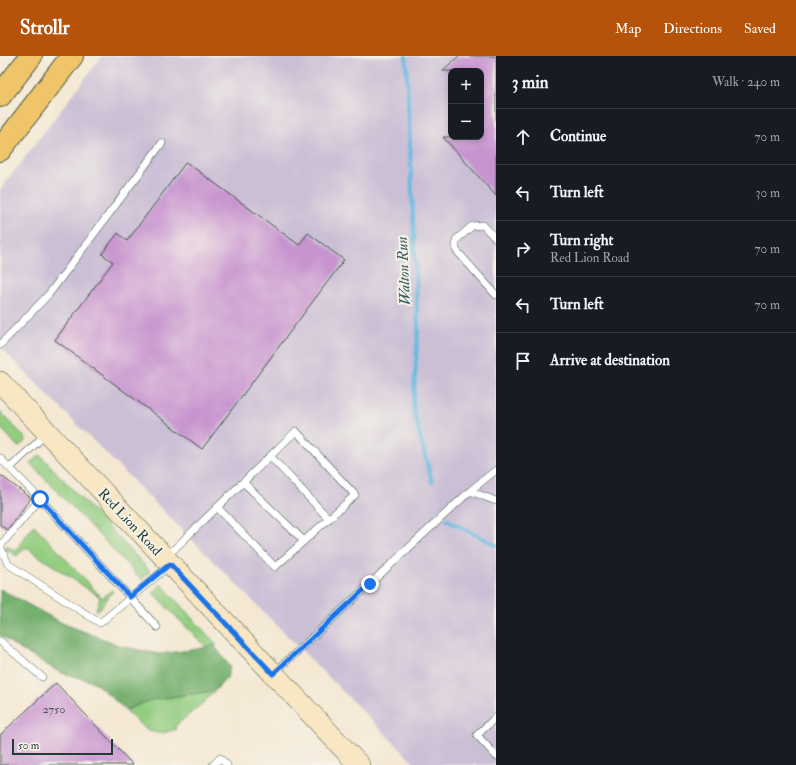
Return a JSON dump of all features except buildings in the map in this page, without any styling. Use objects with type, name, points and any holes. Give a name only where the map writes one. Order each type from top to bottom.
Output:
[{"type":"highway","points":[[0,96],[31,56]]},
{"type":"highway","points":[[0,150],[72,56]]},
{"type":"street","name":"Red Lion Road","points":[[0,382],[359,765]]},
{"type":"lane","points":[[0,345],[49,294],[162,143]]},
{"type":"lane","points":[[496,239],[483,225],[472,226],[456,240],[456,250],[496,295]]},
{"type":"lane","points":[[40,499],[0,546],[8,564],[100,623],[130,597],[167,561],[217,507],[296,431],[355,495],[275,567],[217,507]]},
{"type":"lane","points":[[10,468],[47,433]]},
{"type":"lane","points":[[270,456],[329,519]]},
{"type":"lane","points":[[0,458],[40,499],[157,627]]},
{"type":"lane","points":[[273,674],[470,491],[496,470]]},
{"type":"lane","points":[[243,482],[304,541]]},
{"type":"lane","points":[[470,491],[496,501]]},
{"type":"lane","points":[[0,641],[42,677]]},
{"type":"lane","points":[[496,718],[477,735],[496,756]]},
{"type":"lane","points":[[213,765],[220,758],[227,765]]},
{"type":"shaded area","points":[[102,56],[496,56],[496,765],[416,765],[0,347],[0,190]]},
{"type":"green space","points":[[0,411],[27,440],[18,447],[0,427]]},
{"type":"green space","points":[[40,455],[150,571],[142,580],[30,463]]},
{"type":"green space","points":[[34,525],[102,598],[112,590],[113,591],[98,611],[96,609],[100,597],[25,547],[17,556],[4,548],[6,545],[15,551]]},
{"type":"green space","points":[[161,584],[217,645],[206,647],[153,593]]},
{"type":"green space","points":[[0,589],[62,623],[121,646],[159,654],[198,649],[214,645],[230,667],[227,678],[212,691],[151,700],[126,710],[94,682],[59,672],[18,648],[0,635]]},
{"type":"green space","points":[[227,678],[204,702],[175,726],[176,729],[163,733],[152,732],[142,726],[126,710],[151,700],[212,691]]},
{"type":"waterway","name":"Walton Run","points":[[406,56],[418,329],[413,409],[432,482]]},
{"type":"waterway","name":"Walton Run","points":[[447,520],[496,545]]},
{"type":"route","points":[[40,499],[130,597],[170,564],[273,674],[370,584]]}]
